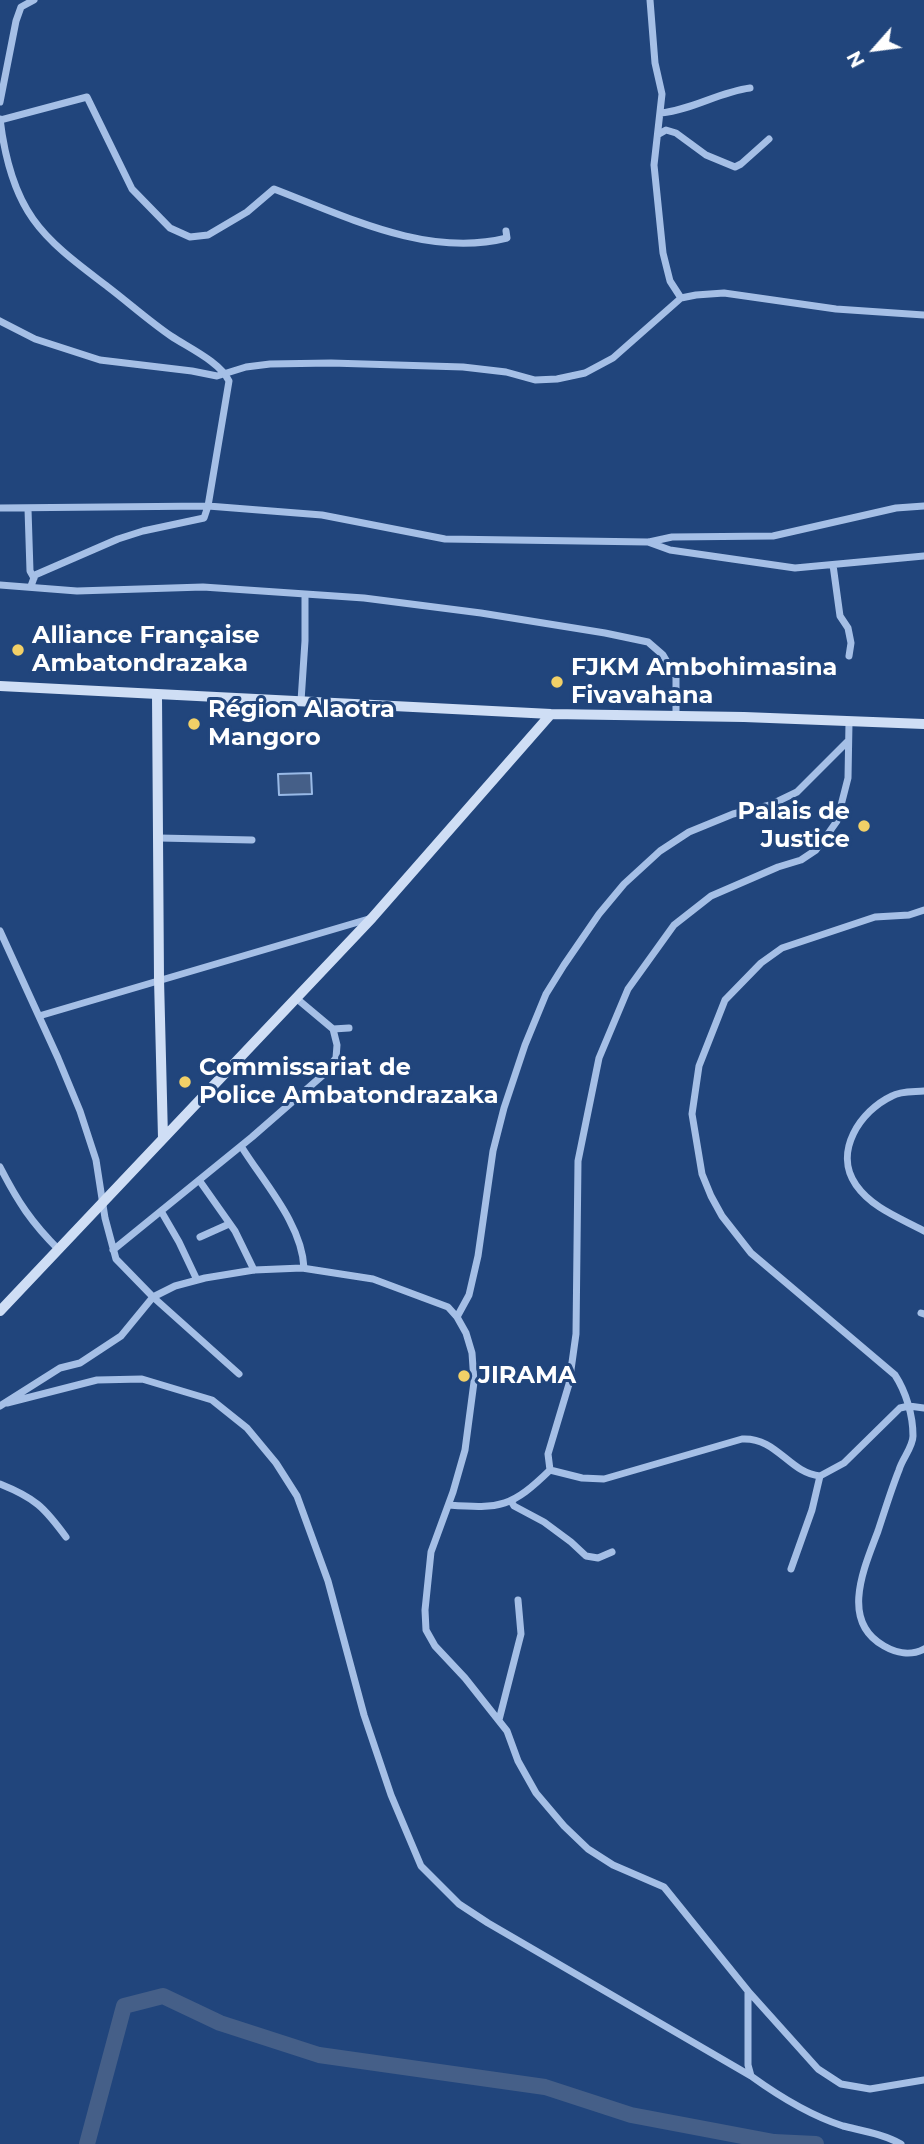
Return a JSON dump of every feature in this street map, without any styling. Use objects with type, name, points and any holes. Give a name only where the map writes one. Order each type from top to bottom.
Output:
[{"type":"street","points":[[0,102],[20,4],[34,0]]},
{"type":"street","points":[[650,0],[655,63],[662,94],[654,165],[663,253],[670,281],[681,298]]},
{"type":"street","points":[[660,113],[677,111],[750,88]]},
{"type":"street","points":[[32,582],[36,575],[118,539],[143,531],[204,519],[229,381],[219,367],[161,329],[71,258],[34,220],[23,203],[13,177],[2,140],[0,119],[87,97],[132,189],[170,228],[190,237],[208,234],[247,212],[274,189],[404,237],[487,243],[507,238],[506,231]]},
{"type":"street","points":[[659,134],[666,130],[676,133],[706,155],[735,167],[769,139]]},
{"type":"street","points":[[0,321],[35,339],[100,360],[217,376],[246,367],[270,364],[331,363],[463,367],[506,372],[535,380],[585,373],[613,358],[681,298],[724,293],[836,309],[924,315]]},
{"type":"street","points":[[0,509],[208,506],[322,515],[445,539],[648,542],[672,537],[773,536],[896,508],[924,506]]},
{"type":"street","points":[[28,509],[32,582]]},
{"type":"street","points":[[648,542],[670,550],[795,568],[924,556]]},
{"type":"street","points":[[833,565],[840,616],[848,628],[851,643],[849,656]]},
{"type":"street","points":[[0,585],[32,582],[77,591],[203,587],[364,598],[481,613],[648,642],[663,655],[676,677],[676,716]]},
{"type":"street","points":[[301,701],[305,594]]},
{"type":"street","points":[[0,686],[551,714],[924,724]]},
{"type":"street","points":[[157,695],[163,1138]]},
{"type":"street","points":[[0,1311],[372,918],[551,714]]},
{"type":"street","points":[[550,1470],[548,1454],[569,1384],[576,1334],[578,1161],[599,1058],[628,989],[674,925],[711,895],[801,860],[817,850],[836,821],[848,778],[849,723]]},
{"type":"street","points":[[457,1317],[469,1295],[478,1256],[492,1151],[505,1108],[525,1045],[546,994],[564,965],[599,914],[624,884],[660,851],[689,832],[733,814],[770,805],[797,792],[847,742]]},
{"type":"street","points":[[159,838],[252,840]]},
{"type":"street","points":[[924,909],[909,915],[875,917],[782,948],[761,963],[725,1000],[699,1066],[692,1114],[702,1174],[722,1216],[751,1253],[895,1375],[909,1406],[914,1438],[900,1467],[858,1588],[858,1611],[865,1628],[876,1642],[904,1654],[924,1649]]},
{"type":"street","points":[[39,1016],[372,918]]},
{"type":"street","points":[[0,931],[71,1090],[92,1147],[116,1259],[153,1297],[239,1374]]},
{"type":"street","points":[[113,1250],[240,1146],[323,1074],[336,1058],[337,1045],[333,1030],[296,998]]},
{"type":"street","points":[[333,1030],[349,1028]]},
{"type":"street","points":[[924,1091],[892,1095],[854,1128],[847,1149],[849,1168],[855,1184],[869,1200],[924,1231]]},
{"type":"street","points":[[240,1146],[294,1227],[301,1243],[304,1268]]},
{"type":"street","points":[[0,1167],[17,1200],[33,1223],[59,1250]]},
{"type":"street","points":[[199,1180],[235,1231],[254,1270]]},
{"type":"street","points":[[161,1211],[197,1280]]},
{"type":"street","points":[[200,1237],[229,1224]]},
{"type":"street","points":[[4,1405],[60,1368],[80,1363],[121,1336],[153,1297],[175,1286],[197,1280],[254,1270],[304,1268],[373,1279],[448,1307],[466,1333],[472,1353],[474,1382],[465,1450],[449,1505],[431,1552],[425,1611],[426,1630],[435,1646],[465,1678],[507,1731],[518,1761],[536,1793],[564,1826],[588,1849],[613,1866],[664,1887],[748,1991],[818,2068],[841,2084],[870,2089],[924,2080]]},
{"type":"street","points":[[4,1405],[97,1380],[142,1378],[212,1399],[247,1428],[276,1463],[297,1496],[328,1581],[364,1715],[391,1795],[421,1866],[459,1904],[478,1917],[751,2076],[781,2098],[821,2118],[888,2137],[901,2144]]},
{"type":"street","points":[[550,1470],[582,1478],[604,1479],[729,1442],[755,1438],[768,1444],[806,1473],[820,1476],[844,1464],[885,1420],[900,1408],[924,1408]]},
{"type":"street","points":[[449,1505],[480,1507],[511,1501],[550,1470]]},
{"type":"street","points":[[791,1569],[812,1510],[820,1476]]},
{"type":"street","points":[[0,1484],[46,1509],[66,1537]]},
{"type":"street","points":[[511,1501],[514,1506],[544,1522],[586,1556],[598,1558],[612,1552]]},
{"type":"street","points":[[499,1720],[521,1634],[518,1600]]},
{"type":"street","points":[[748,1991],[748,2065],[751,2076]]},
{"type":"water","points":[[311,773],[312,794],[279,795],[278,774]]},
{"type":"waterway","points":[[87,2144],[124,2006],[163,1996],[220,2023],[319,2055],[545,2087],[631,2115],[774,2142],[816,2144]]},
{"type":"place","name":"Alliance Française Ambatondrazaka","points":[[18,650]]},
{"type":"place","name":"FJKM Ambohimasina Fivavahana","points":[[557,682]]},
{"type":"place","name":"Région Alaotra Mangoro","points":[[194,724]]},
{"type":"place","name":"Palais de Justice","points":[[864,826]]},
{"type":"place","name":"Commissariat de Police Ambatondrazaka","points":[[185,1082]]},
{"type":"place","name":"JIRAMA","points":[[464,1376]]}]
